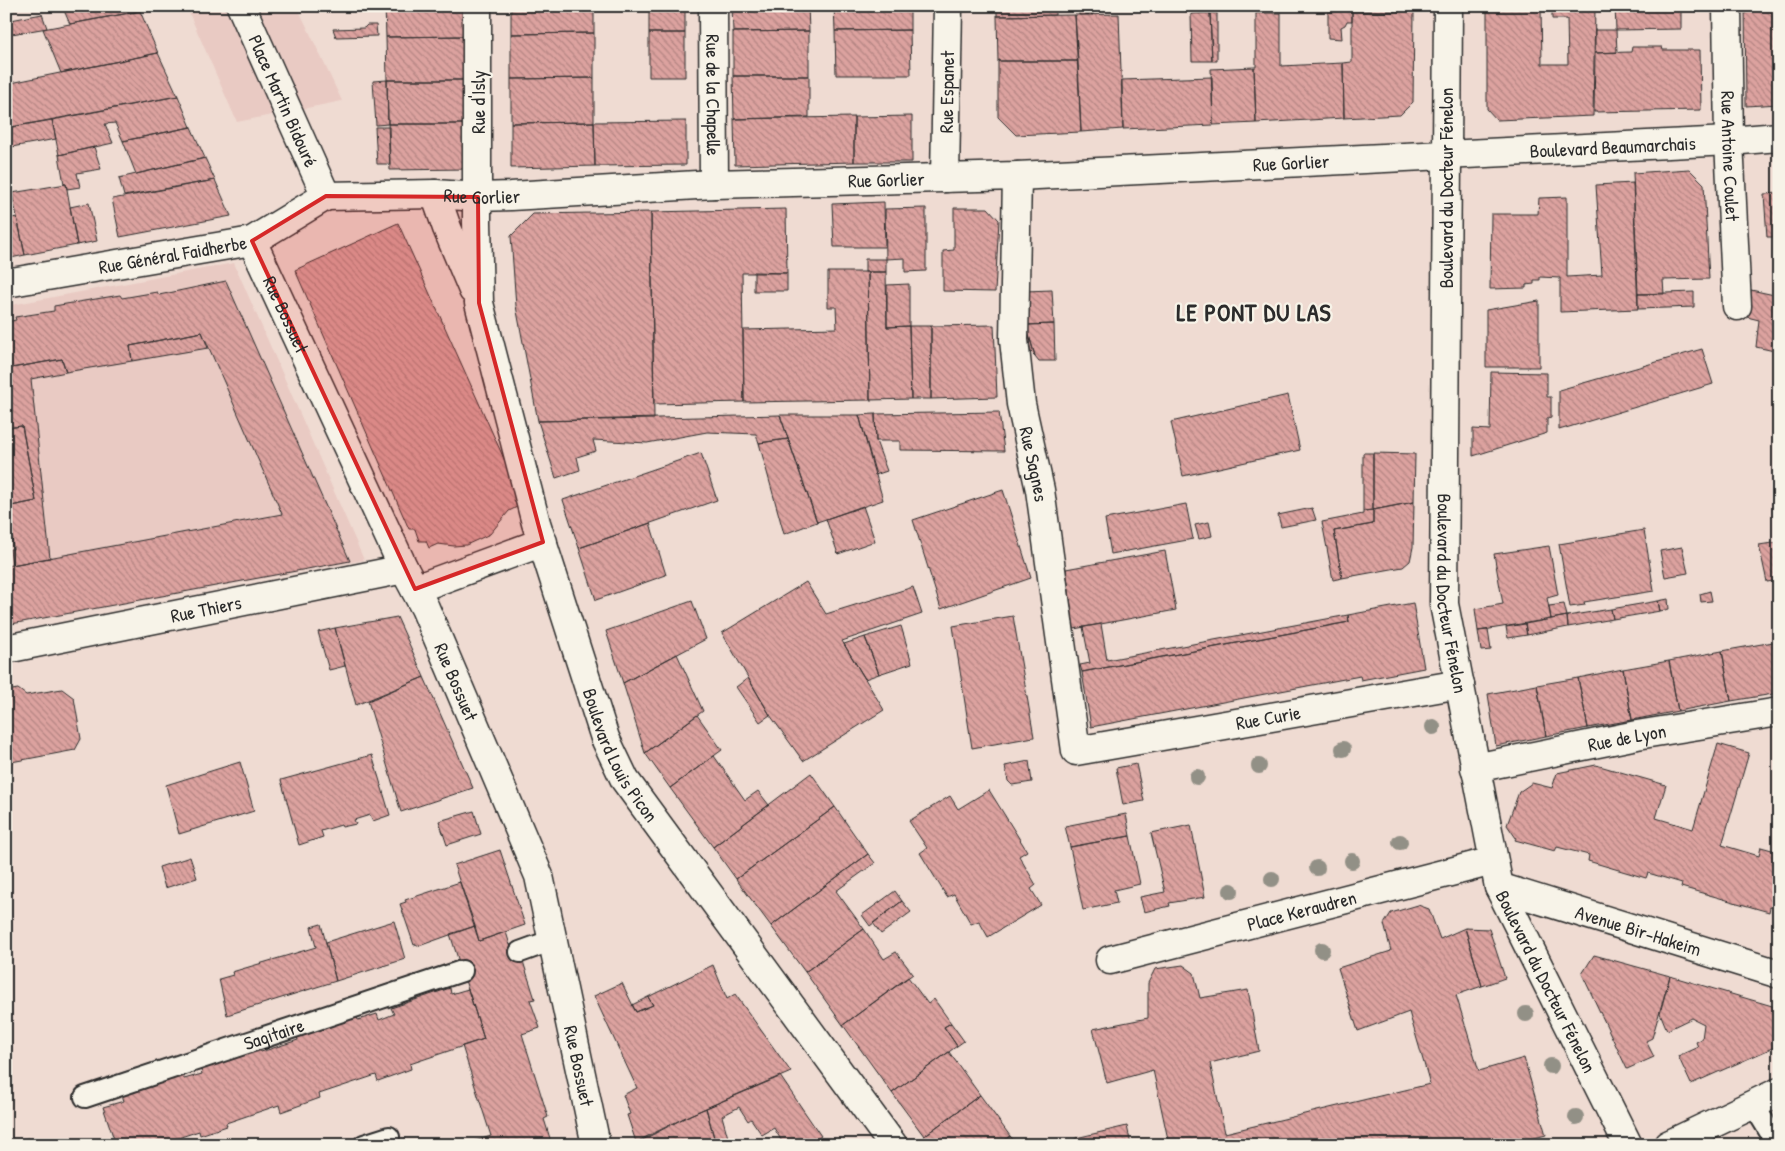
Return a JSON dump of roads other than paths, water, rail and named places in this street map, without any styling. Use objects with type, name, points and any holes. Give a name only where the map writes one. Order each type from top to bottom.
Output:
[{"type":"street","name":"Place Martin Bidouré","points":[[240,6],[326,196]]},
{"type":"street","name":"Rue d'Isly","points":[[477,6],[478,197]]},
{"type":"street","name":"Rue de la Chapelle","points":[[713,6],[714,184]]},
{"type":"street","name":"Rue Espanet","points":[[945,178],[948,6]]},
{"type":"street","name":"Boulevard du Docteur Fénelon","points":[[1448,6],[1444,604],[1496,874],[1628,1145]]},
{"type":"street","name":"Rue Antoine Coulet","points":[[1727,6],[1729,141],[1737,306]]},
{"type":"street","name":"Boulevard Beaumarchais","points":[[1446,155],[1779,137]]},
{"type":"street","name":"Rue Gorlier","points":[[326,196],[435,194],[478,197],[714,184],[1017,176],[1446,155]]},
{"type":"street","name":"Rue Sagnes","points":[[1017,176],[1014,340],[1020,404],[1040,490],[1076,751]]},
{"type":"street","name":"Boulevard Louis Picon","points":[[435,194],[447,228],[479,303],[536,523],[605,738],[625,780],[893,1145]]},
{"type":"street","name":"Rue Général Faidherbe","points":[[6,283],[252,241],[326,196]]},
{"type":"street","name":"Boulevard Louis Picon","points":[[478,197],[479,303]]},
{"type":"street","name":"Rue Bossuet","points":[[252,241],[409,579],[508,799],[539,876],[596,1145]]},
{"type":"street","name":"Rue Thiers","points":[[6,648],[409,579],[543,542]]},
{"type":"street","name":"Rue Curie","points":[[1076,751],[1460,684]]},
{"type":"street","name":"Rue de Lyon","points":[[1475,768],[1636,735],[1779,712]]},
{"type":"street","name":"Place Keraudren","points":[[1110,960],[1496,874]]},
{"type":"street","name":"Avenue Bir-Hakeim","points":[[1496,874],[1779,974]]},
{"type":"street","points":[[1668,1145],[1779,1092]]},
{"type":"lane","points":[[520,952],[553,940]]},
{"type":"lane","name":"Sagitaire","points":[[85,1097],[462,971]]},
{"type":"lane","points":[[1753,1104],[1778,1145]]},
{"type":"lane","points":[[364,1145],[389,1137]]},
{"type":"district","name":"LE PONT DU LAS","points":[[1254,313]]}]
